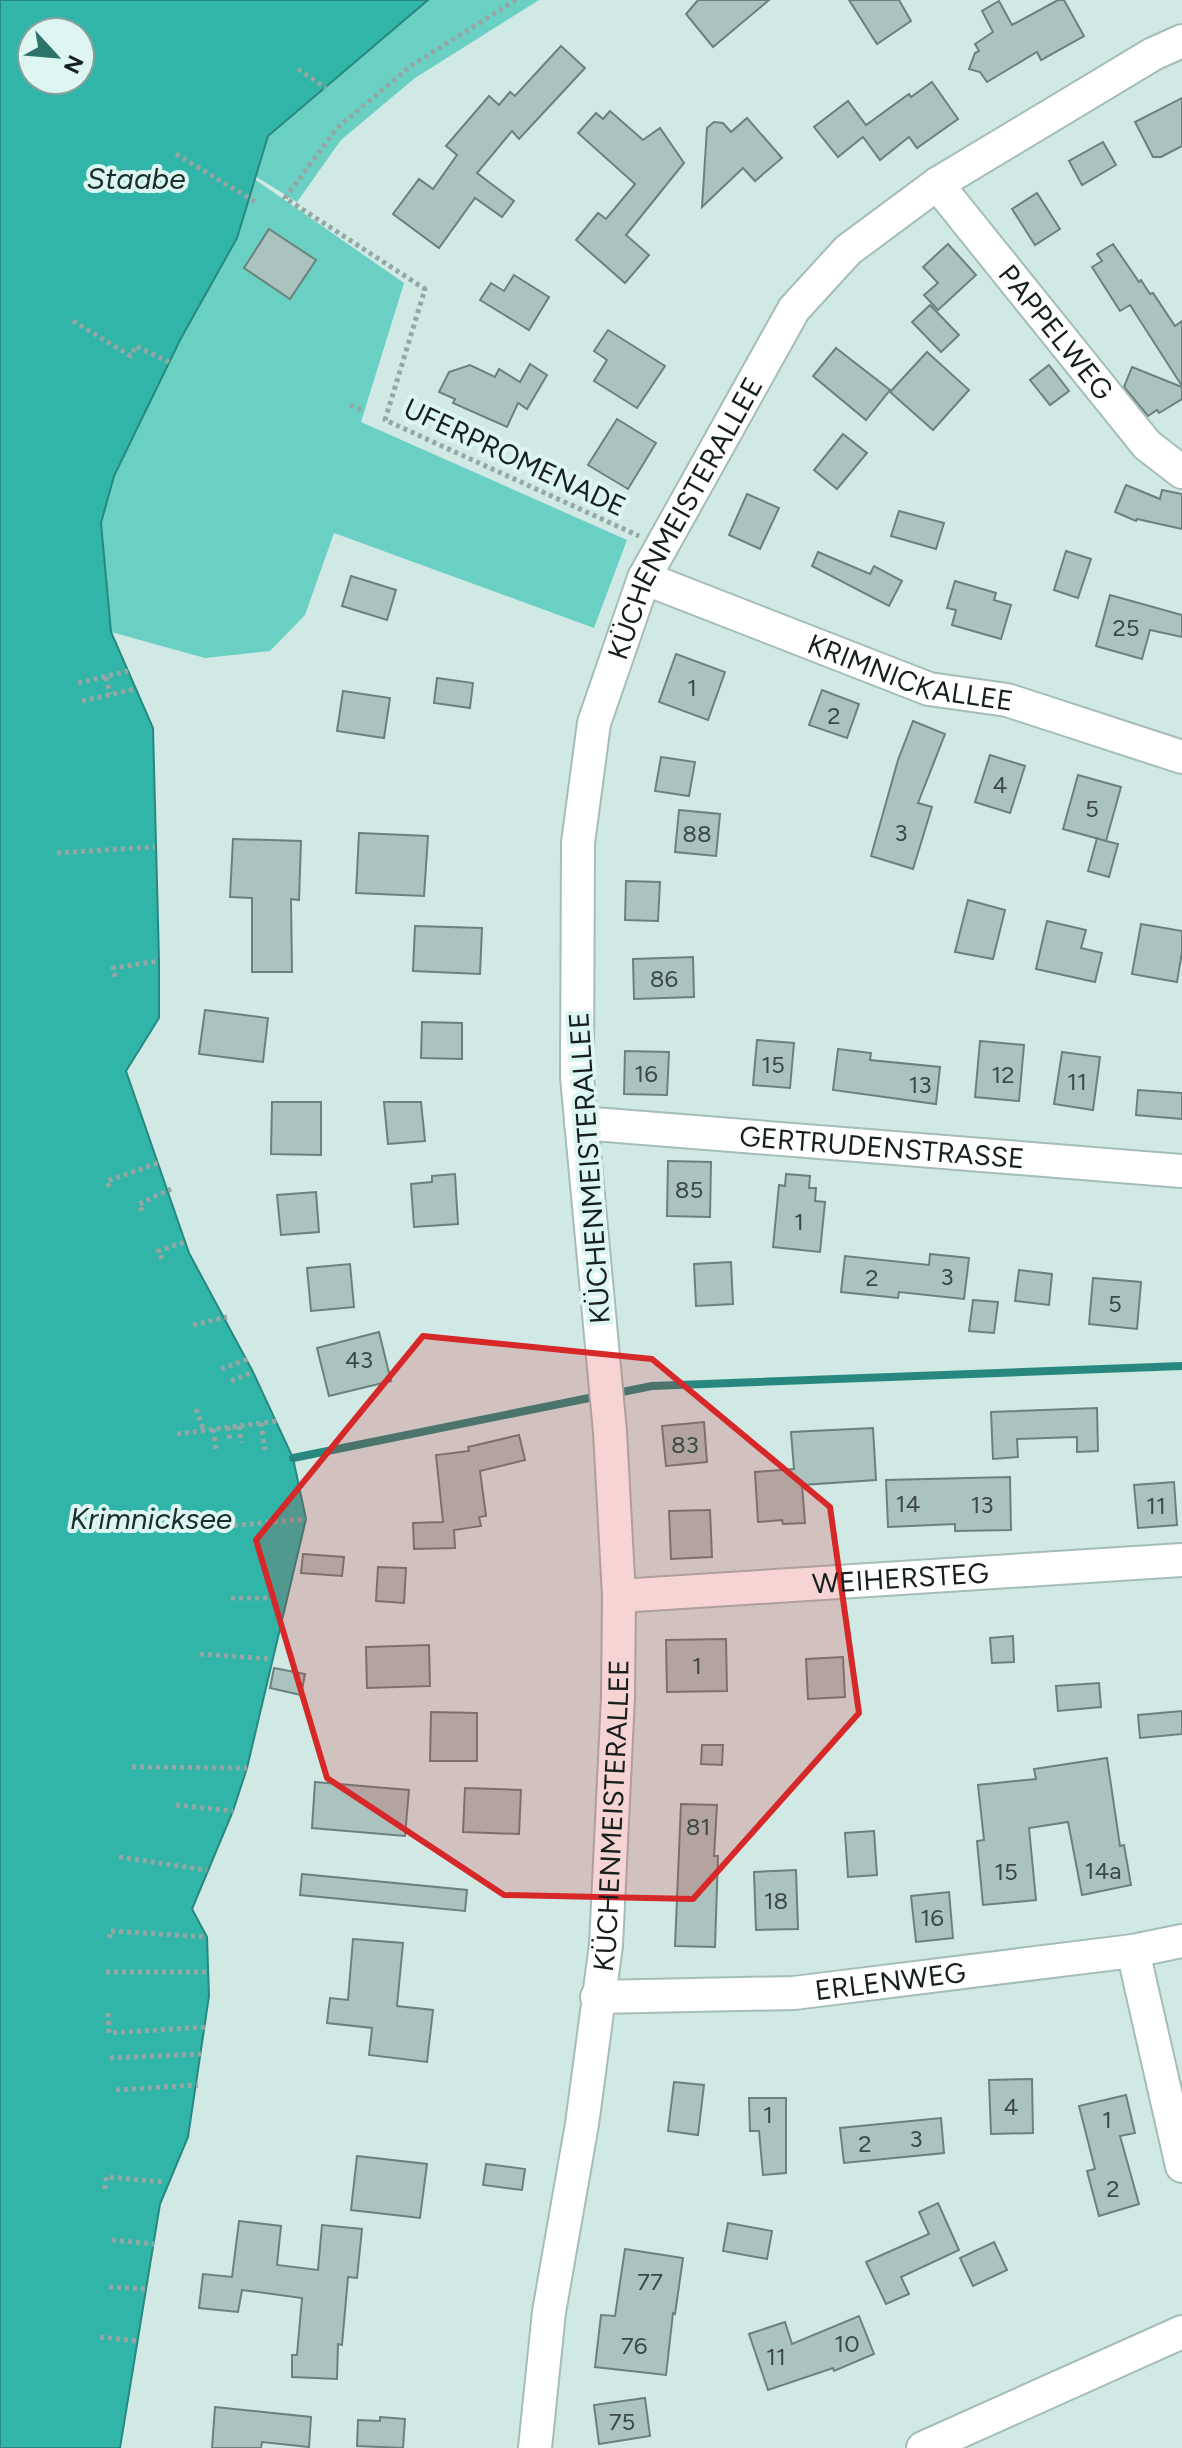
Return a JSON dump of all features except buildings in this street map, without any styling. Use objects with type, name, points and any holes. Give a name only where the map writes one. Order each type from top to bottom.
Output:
[{"type":"street","name":"KÜCHENMEISTERALLEE","points":[[535,2448],[549,2312],[582,2124],[606,1945],[615,1798],[619,1596],[610,1432],[577,1077],[578,843],[594,723],[644,578],[794,309],[848,250],[937,184],[1153,54],[1182,41]]},
{"type":"street","name":"PAPPELWEG","points":[[937,184],[1147,445],[1182,472]]},
{"type":"street","name":"KRIMNICKALLEE","points":[[644,578],[929,689],[1007,700],[1182,757]]},
{"type":"street","name":"GERTRUDENSTRASSE","points":[[581,1123],[1182,1171]]},
{"type":"street","name":"WEIHERSTEG","points":[[619,1596],[1182,1560]]},
{"type":"street","name":"ERLENWEG","points":[[597,1997],[794,1993],[1133,1951],[1182,1941]]},
{"type":"street","points":[[1133,1951],[1182,2166]]},
{"type":"street","points":[[923,2448],[1182,2332]]},
{"type":"path","name":"UFERPROMENADE","points":[[516,0],[412,65],[337,128],[285,198],[425,289],[382,419],[661,546]]},
{"type":"path","points":[[298,69],[326,88]]},
{"type":"path","points":[[176,154],[257,203]]},
{"type":"path","points":[[73,321],[131,356],[136,346],[169,362]]},
{"type":"path","points":[[350,405],[364,411]]},
{"type":"path","points":[[78,683],[128,671]]},
{"type":"path","points":[[106,677],[110,694]]},
{"type":"path","points":[[82,701],[135,689]]},
{"type":"path","points":[[57,853],[155,847]]},
{"type":"path","points":[[115,977],[113,968],[159,961]]},
{"type":"path","points":[[109,1187],[107,1181],[161,1162]]},
{"type":"path","points":[[142,1211],[139,1204],[171,1189]]},
{"type":"path","points":[[162,1259],[158,1251],[185,1242]]},
{"type":"path","points":[[193,1325],[227,1317]]},
{"type":"path","points":[[221,1369],[251,1358]]},
{"type":"path","points":[[231,1381],[253,1372]]},
{"type":"path","points":[[196,1409],[204,1431]]},
{"type":"path","points":[[177,1434],[277,1421]]},
{"type":"path","points":[[261,1423],[265,1450]]},
{"type":"path","points":[[239,1426],[241,1443]]},
{"type":"path","points":[[228,1427],[230,1441]]},
{"type":"path","points":[[213,1429],[216,1449]]},
{"type":"path","points":[[194,1529],[306,1519]]},
{"type":"path","points":[[231,1598],[267,1598]]},
{"type":"path","points":[[200,1654],[272,1659]]},
{"type":"path","points":[[132,1767],[247,1768]]},
{"type":"path","points":[[176,1805],[233,1811]]},
{"type":"path","points":[[119,1857],[207,1870]]},
{"type":"path","points":[[110,1938],[110,1931],[207,1937]]},
{"type":"path","points":[[106,1972],[209,1972]]},
{"type":"path","points":[[108,2013],[109,2033],[207,2027]]},
{"type":"path","points":[[110,2058],[201,2054]]},
{"type":"path","points":[[116,2090],[198,2085]]},
{"type":"path","points":[[105,2189],[106,2177],[166,2182]]},
{"type":"path","points":[[112,2240],[154,2244]]},
{"type":"path","points":[[109,2287],[146,2289]]},
{"type":"path","points":[[100,2337],[138,2341]]},
{"type":"highlighted area","points":[[423,1336],[652,1359],[830,1507],[859,1713],[693,1899],[504,1895],[327,1778],[256,1540]]},
{"type":"shaded area","points":[[428,0],[539,0],[415,78],[341,140],[297,202],[255,176],[268,136]]},
{"type":"shaded area","points":[[253,178],[404,283],[361,422],[627,540],[594,628],[334,533],[305,615],[270,651],[205,658],[111,632],[101,523],[114,476],[180,340],[237,238]]},
{"type":"water","name":"Krimnicksee","points":[[0,0],[428,0],[268,136],[237,238],[180,340],[114,476],[101,523],[111,632],[153,728],[159,1018],[126,1071],[189,1253],[253,1372],[293,1458],[306,1519],[247,1768],[233,1811],[192,1909],[207,1937],[209,1996],[188,2137],[160,2204],[120,2448],[0,2448]]},
{"type":"waterway","points":[[612,1394],[652,1386],[1182,1366]]},
{"type":"waterway","points":[[293,1458],[599,1396]]},
{"type":"water label","name":"Staabe","points":[[136,178]]}]
